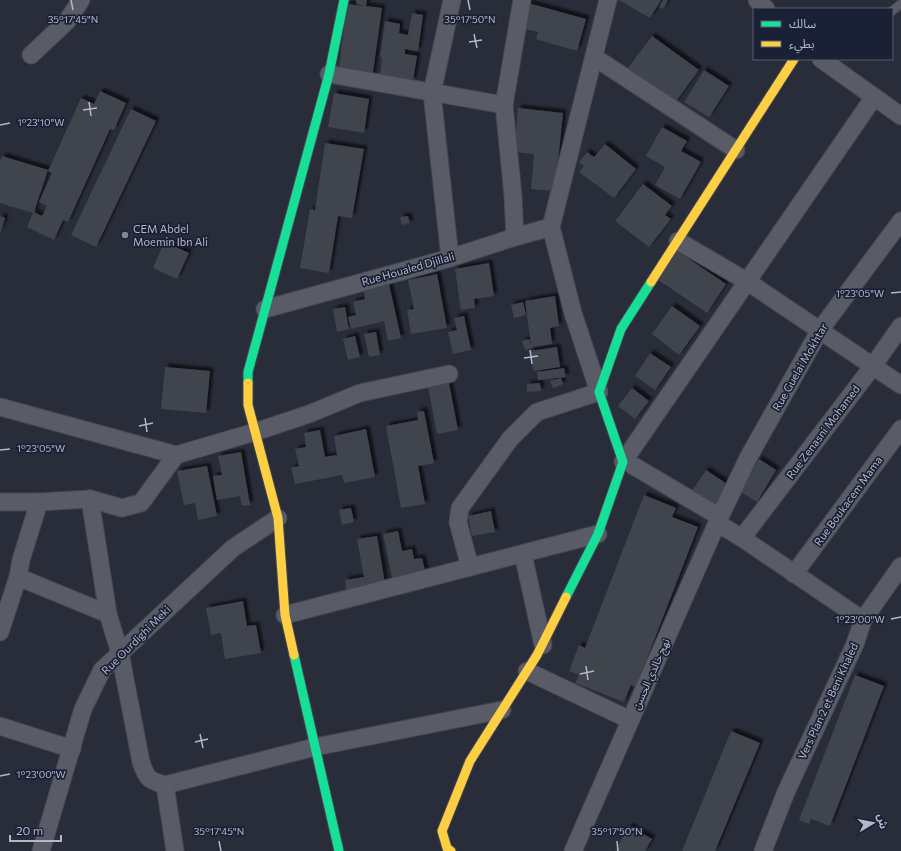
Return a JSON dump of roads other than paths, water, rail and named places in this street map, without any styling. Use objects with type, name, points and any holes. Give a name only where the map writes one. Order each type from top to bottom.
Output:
[{"type":"street","points":[[31,55],[67,21],[81,0]]},
{"type":"street","points":[[339,851],[285,615],[278,518],[248,405],[248,372],[328,74],[344,0]]},
{"type":"street","points":[[450,258],[432,93],[452,0]]},
{"type":"street","points":[[515,237],[513,196],[504,105],[522,0]]},
{"type":"street","points":[[608,0],[551,227],[573,313],[599,392],[627,463],[720,517],[718,523],[864,620],[901,566]]},
{"type":"street","points":[[757,0],[765,8]]},
{"type":"street","points":[[594,57],[736,150]]},
{"type":"street","points":[[599,392],[621,330],[793,60]]},
{"type":"street","points":[[826,60],[901,116]]},
{"type":"street","points":[[328,74],[504,105]]},
{"type":"street","points":[[452,851],[447,848],[442,831],[470,761],[543,645],[598,534],[627,463],[874,97]]},
{"type":"street","name":"Rue Guelai Mokhtar","points":[[718,523],[748,458],[820,330],[901,221]]},
{"type":"street","name":"Rue Houaled Djillali","points":[[265,309],[450,258],[551,227]]},
{"type":"street","points":[[678,241],[748,282],[901,385]]},
{"type":"street","name":"Rue Zenasni Mohamed","points":[[742,538],[873,366],[901,326]]},
{"type":"street","points":[[0,407],[176,455],[255,432],[309,414],[360,393],[449,374]]},
{"type":"street","points":[[470,568],[458,522],[460,508],[510,439],[537,412],[599,392]]},
{"type":"street","name":"Rue Boukacem Mama","points":[[794,574],[901,429]]},
{"type":"street","points":[[0,502],[39,502],[90,499],[122,508],[141,503],[176,455]]},
{"type":"street","points":[[90,499],[108,614],[120,653],[141,762],[145,775],[153,782],[165,785],[315,747],[502,710]]},
{"type":"street","points":[[0,632],[18,577],[21,560],[39,502]]},
{"type":"street","name":"Rue Ourdighi Meki","points":[[41,851],[83,709],[102,670],[233,548],[278,518]]},
{"type":"street","name":"نهج خالدي الحسن","points":[[573,851],[718,523]]},
{"type":"street","points":[[285,615],[598,534]]},
{"type":"street","points":[[523,554],[543,645]]},
{"type":"street","points":[[18,577],[108,614]]},
{"type":"street","name":"Vers Plan 2 et Beni Khaled","points":[[763,851],[786,792],[855,644],[864,620]]},
{"type":"street","points":[[527,671],[630,720]]},
{"type":"street","points":[[0,726],[72,749]]},
{"type":"street","points":[[165,785],[175,851]]},
{"type":"lane","points":[[893,10],[901,4]]},
{"type":"place","name":"CEM Abdel Moemin Ibn Ali","points":[[125,235]]}]
